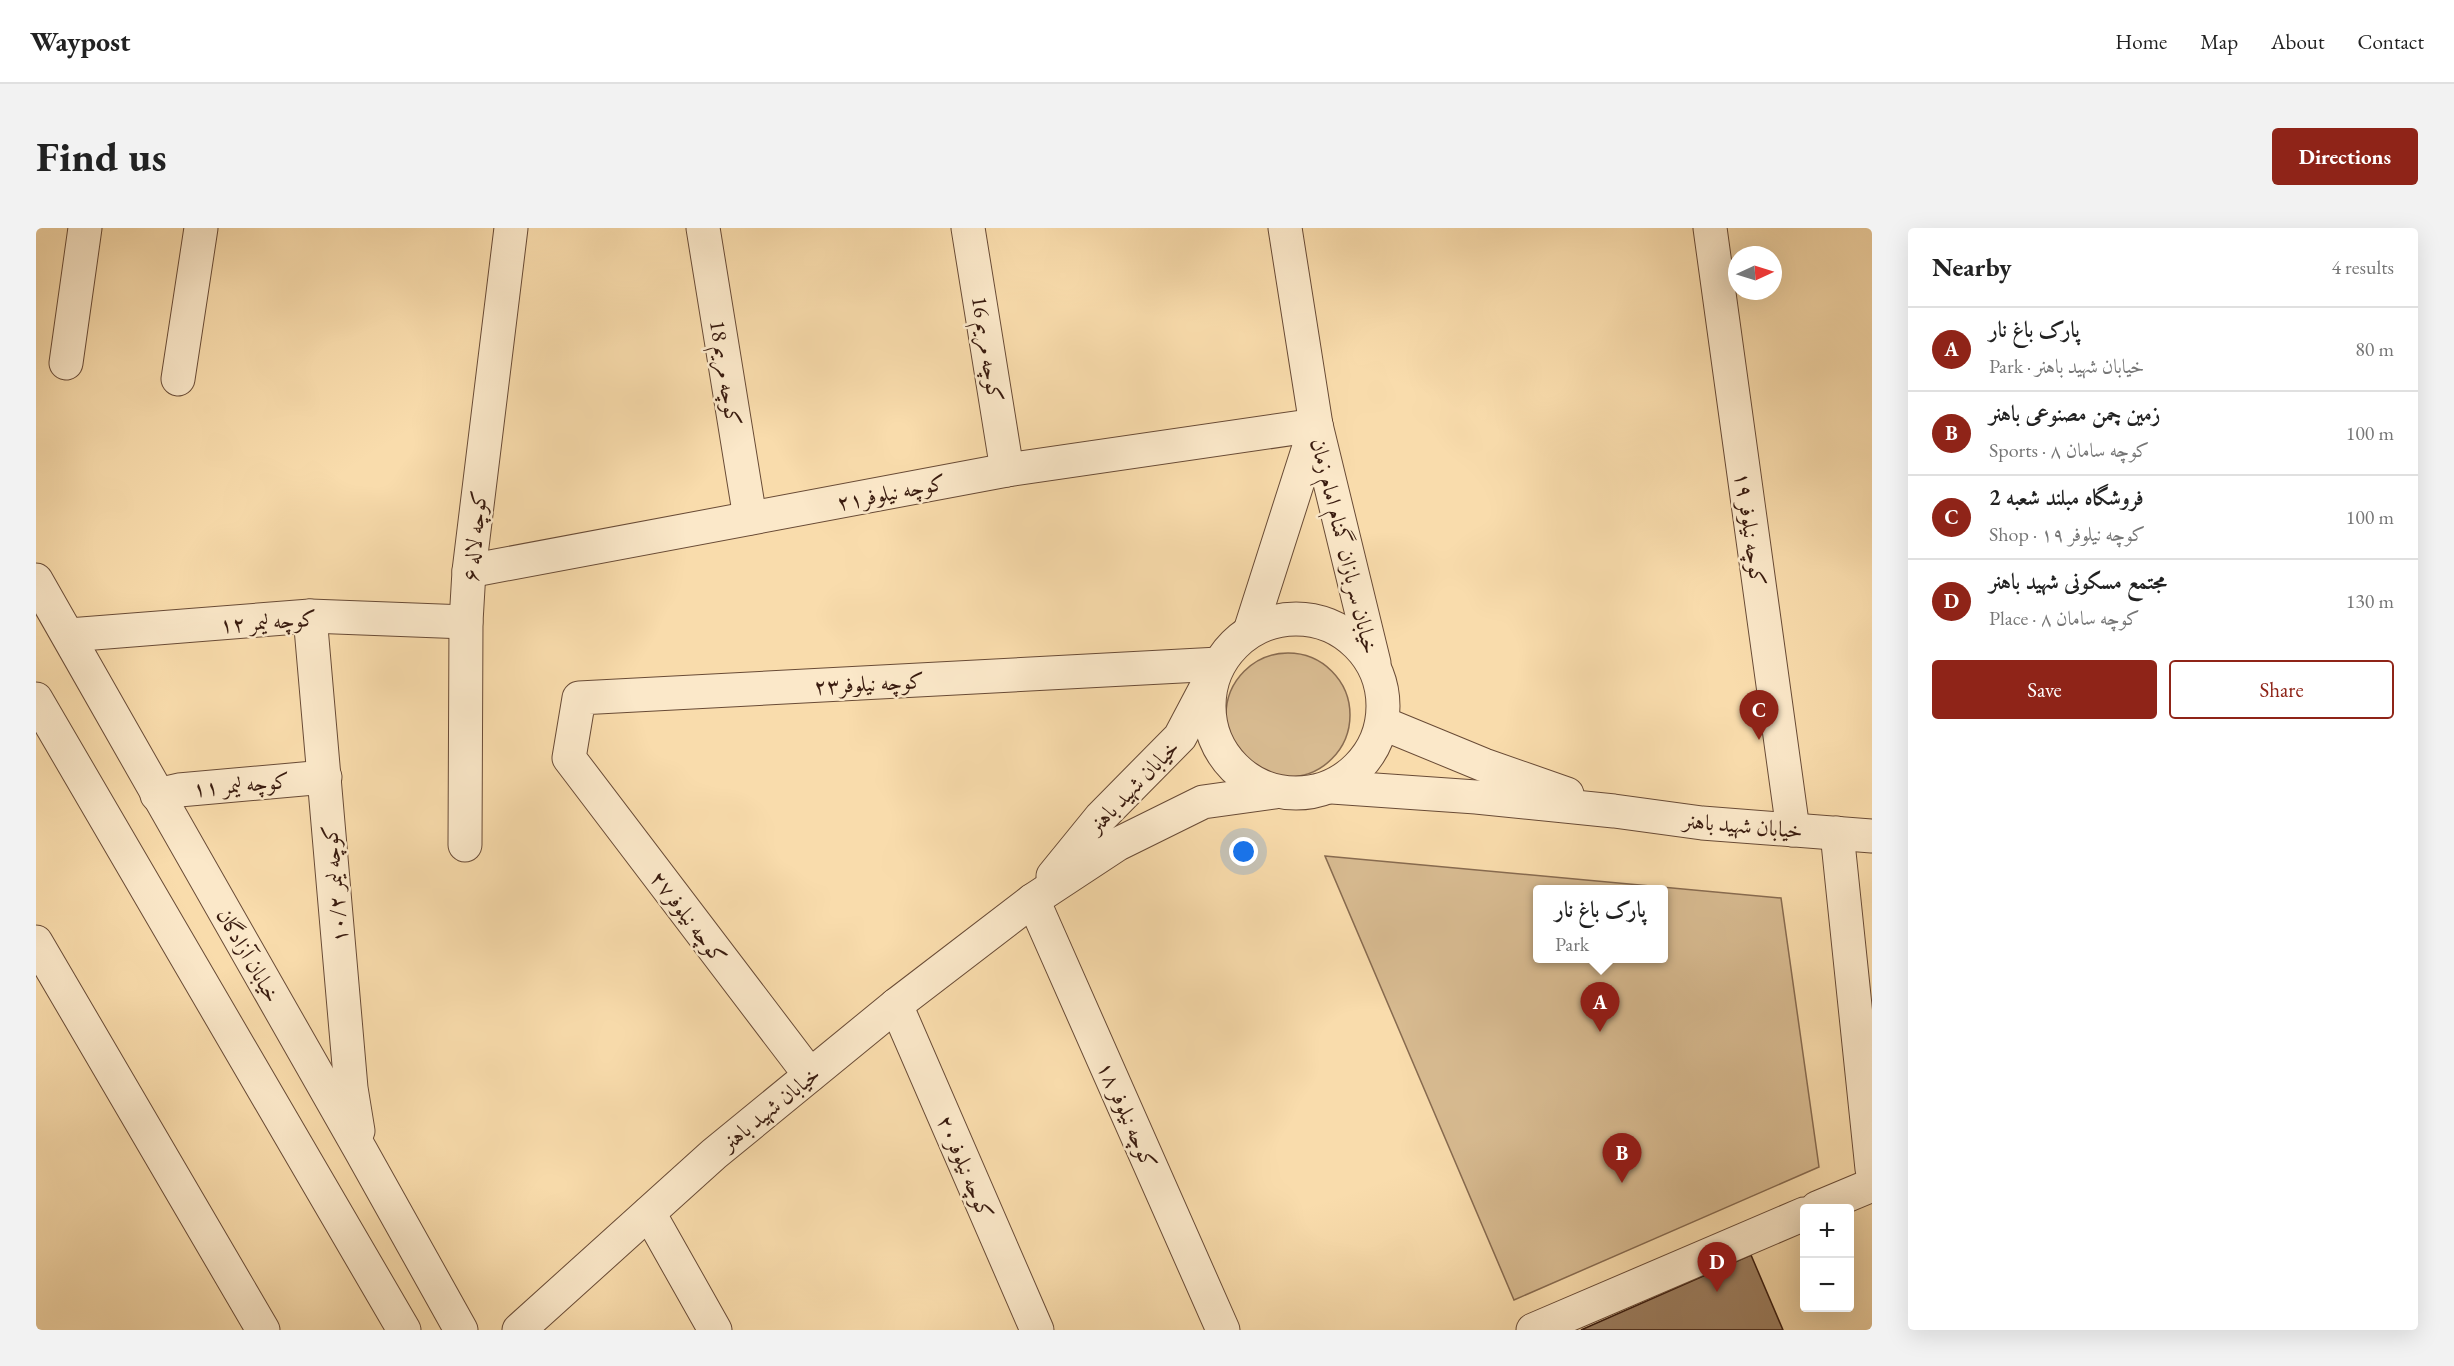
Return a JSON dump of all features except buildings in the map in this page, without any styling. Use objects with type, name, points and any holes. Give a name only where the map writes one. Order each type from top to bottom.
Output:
[{"type":"street","points":[[66,363],[85,228]]},
{"type":"street","points":[[178,380],[201,228]]},
{"type":"street","name":"کوچه لاله ۶","points":[[465,845],[466,622],[469,571],[511,228]]},
{"type":"street","name":"کوچه مریم 18","points":[[703,228],[750,518]]},
{"type":"street","name":"کوچه مریم 16","points":[[968,228],[1007,470]]},
{"type":"street","name":"خیابان سربازان گمنام امام زمان","points":[[1285,228],[1316,425],[1375,668]]},
{"type":"street","name":"کوچه نیلوفر ۱۹","points":[[1710,228],[1793,830]]},
{"type":"street","name":"کوچه نیلوفر۲۱","points":[[469,571],[1007,470],[1316,425]]},
{"type":"street","name":"خیابان سربازان گمنام امام زمان","points":[[1250,631],[1316,425]]},
{"type":"street","name":"خیابان آزادگان","points":[[36,580],[362,1151],[460,1330]]},
{"type":"street","name":"کوچه لیمر ۱۲","points":[[69,635],[310,616],[466,622]]},
{"type":"street","name":"کوچه لیمر ۱۰/۲","points":[[310,616],[351,1088],[362,1151]]},
{"type":"street","points":[[1306,619],[1334,627],[1358,644],[1375,668],[1383,695],[1382,723],[1373,750],[1355,772],[1332,787],[1305,794],[1275,792],[1248,781],[1226,760],[1213,734],[1208,704],[1219,664],[1228,650],[1250,631],[1278,620],[1306,619]]},
{"type":"street","name":"خیابان شهید باهنر","points":[[1033,900],[1101,817],[1180,737],[1219,664]]},
{"type":"street","name":"کوچه نیلوفر۲۳","points":[[569,758],[579,698],[1219,664]]},
{"type":"street","points":[[36,699],[404,1330]]},
{"type":"street","name":"خیابان شهید باهنر","points":[[1382,723],[1484,765],[1614,811]]},
{"type":"street","name":"کوچه نیلوفر۲۷","points":[[569,758],[810,1076]]},
{"type":"street","name":"کوچه لیمر ۱۱","points":[[157,795],[179,790],[325,777]]},
{"type":"street","name":"خیابان شهید باهنر","points":[[1332,787],[1614,811],[1702,823],[1872,836]]},
{"type":"street","name":"خیابان شهید باهنر","points":[[519,1330],[714,1154],[896,1005],[1033,900],[1118,844],[1203,802],[1275,792]]},
{"type":"street","points":[[1836,833],[1872,1169]]},
{"type":"street","name":"کوچه نیلوفر ۱۸","points":[[1033,900],[1222,1330]]},
{"type":"street","points":[[36,942],[263,1330]]},
{"type":"street","name":"کوچه نیلوفر۲۰","points":[[896,1005],[1037,1330]]},
{"type":"street","points":[[1828,1204],[1872,1185]]},
{"type":"street","points":[[649,1212],[715,1330]]},
{"type":"street","points":[[1533,1330],[1800,1216]]},
{"type":"shaded area","points":[[1288,653],[1312,657],[1332,671],[1346,691],[1350,715],[1346,739],[1332,759],[1312,773],[1288,777],[1264,773],[1244,759],[1230,739],[1226,715],[1230,691],[1244,671],[1264,657]]},
{"type":"shaded area","points":[[1325,856],[1640,885],[1533,885],[1533,963],[1668,963],[1668,888],[1781,898],[1819,1167],[1514,1300]]},
{"type":"place","name":"فروشگاه مبلند شعبه 2","points":[[1759,740]]},
{"type":"place","name":"پارک باغ نار","points":[[1600,1032]]},
{"type":"place","name":"زمین چمن مصنوعی باهنر","points":[[1622,1183]]},
{"type":"place","name":"مجتمع مسکونی شهید باهنر","points":[[1717,1292]]}]
